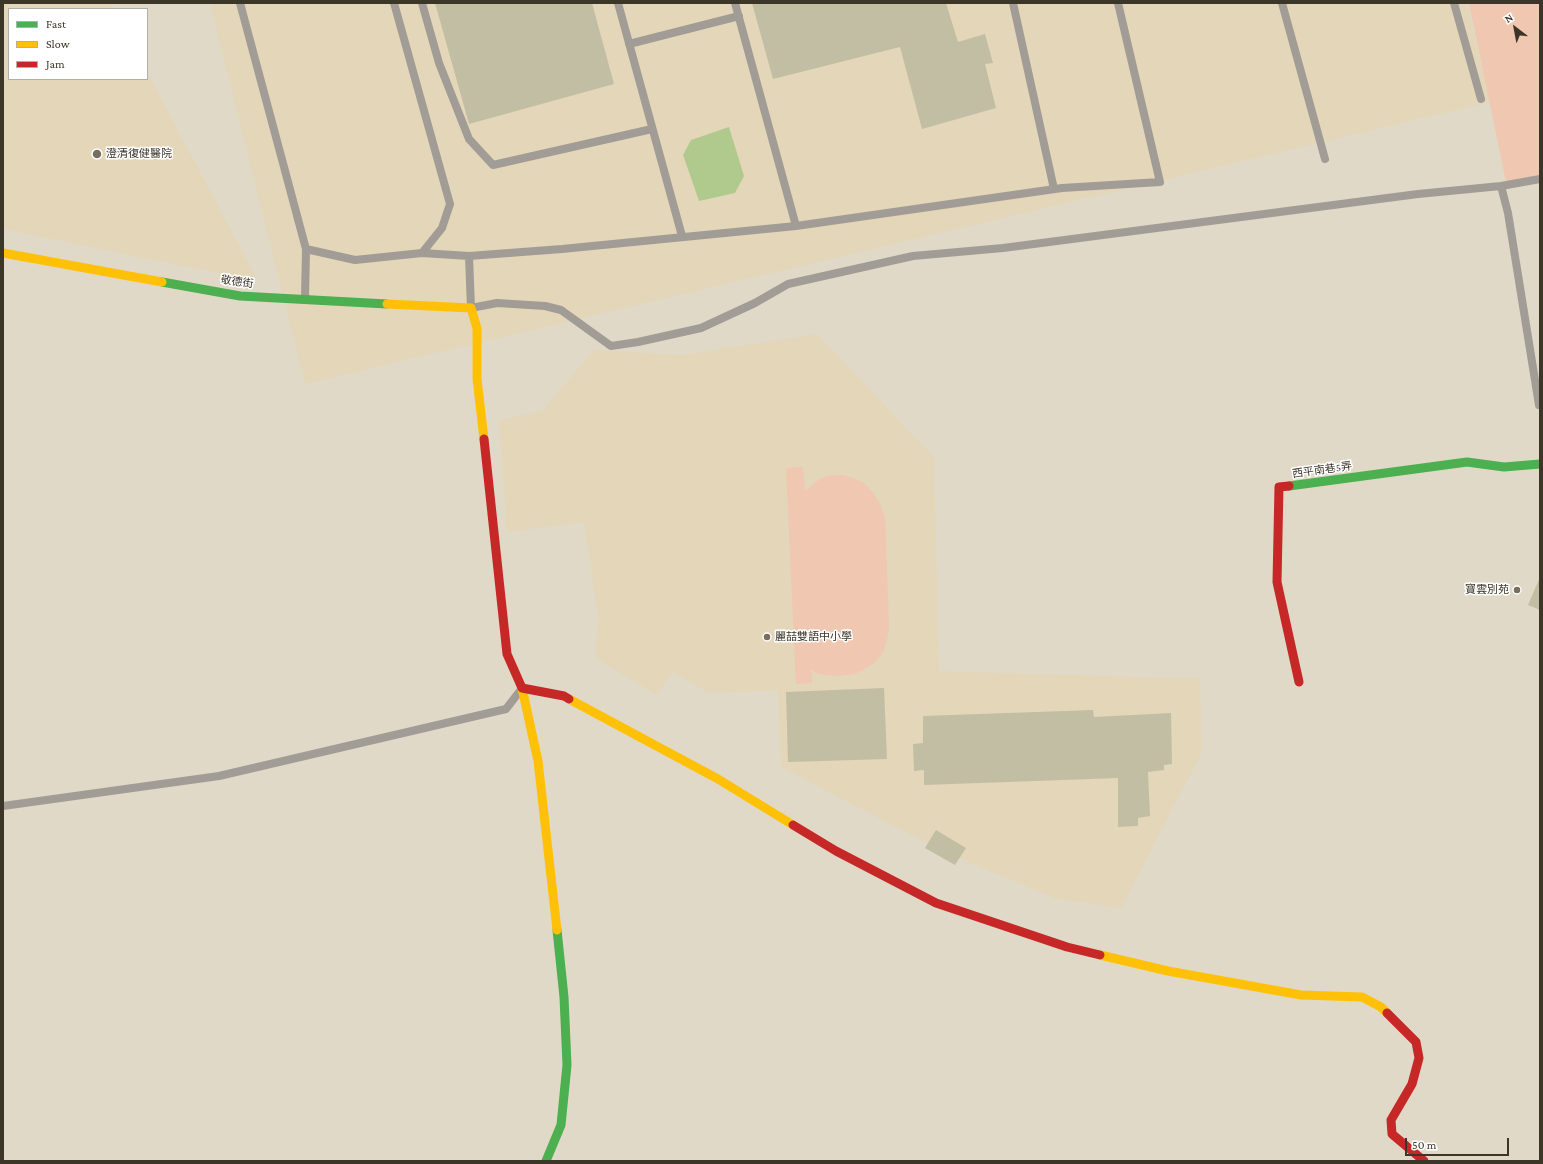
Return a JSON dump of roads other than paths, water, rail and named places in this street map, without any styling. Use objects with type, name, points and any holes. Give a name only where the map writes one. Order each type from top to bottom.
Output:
[{"type":"street","name":"敬德街","points":[[3,253],[240,296],[471,308]]},
{"type":"street","points":[[471,308],[477,328],[477,379],[507,654],[522,688],[538,762],[564,997],[567,1065],[561,1125],[546,1161]]},
{"type":"street","name":"西平南巷5弄","points":[[1299,682],[1278,582],[1279,487],[1467,462],[1504,467],[1540,464]]},
{"type":"street","points":[[522,688],[564,696],[718,779],[836,851],[936,903],[1067,948],[1168,971],[1301,995],[1362,997],[1381,1007],[1416,1042],[1419,1058],[1412,1084],[1391,1120],[1392,1134],[1403,1145],[1424,1161]]},
{"type":"lane","points":[[240,3],[306,249],[304,300]]},
{"type":"lane","points":[[394,3],[450,204],[442,228],[422,253]]},
{"type":"lane","points":[[422,3],[439,64],[469,139],[493,165],[652,128]]},
{"type":"lane","points":[[618,3],[682,236]]},
{"type":"lane","points":[[735,3],[796,226]]},
{"type":"lane","points":[[1013,3],[1054,189]]},
{"type":"lane","points":[[306,249],[355,260],[422,253],[469,256],[562,249],[796,226],[1054,189],[1160,182],[1118,3]]},
{"type":"lane","points":[[1282,3],[1325,159]]},
{"type":"lane","points":[[1454,3],[1481,99]]},
{"type":"lane","points":[[629,44],[738,16]]},
{"type":"lane","points":[[469,256],[471,308],[497,303],[545,306],[561,310],[611,346],[638,342],[701,328],[755,303],[788,284],[914,256],[1002,248],[1418,194],[1501,186],[1540,179]]},
{"type":"lane","points":[[1501,186],[1508,213],[1539,405]]},
{"type":"lane","points":[[3,806],[219,776],[506,709],[522,688]]},
{"type":"place","name":"澄清復健醫院","points":[[97,154]]},
{"type":"place","name":"寶雲別苑","points":[[1517,590]]},
{"type":"place","name":"麗喆雙語中小學","points":[[767,637]]}]
